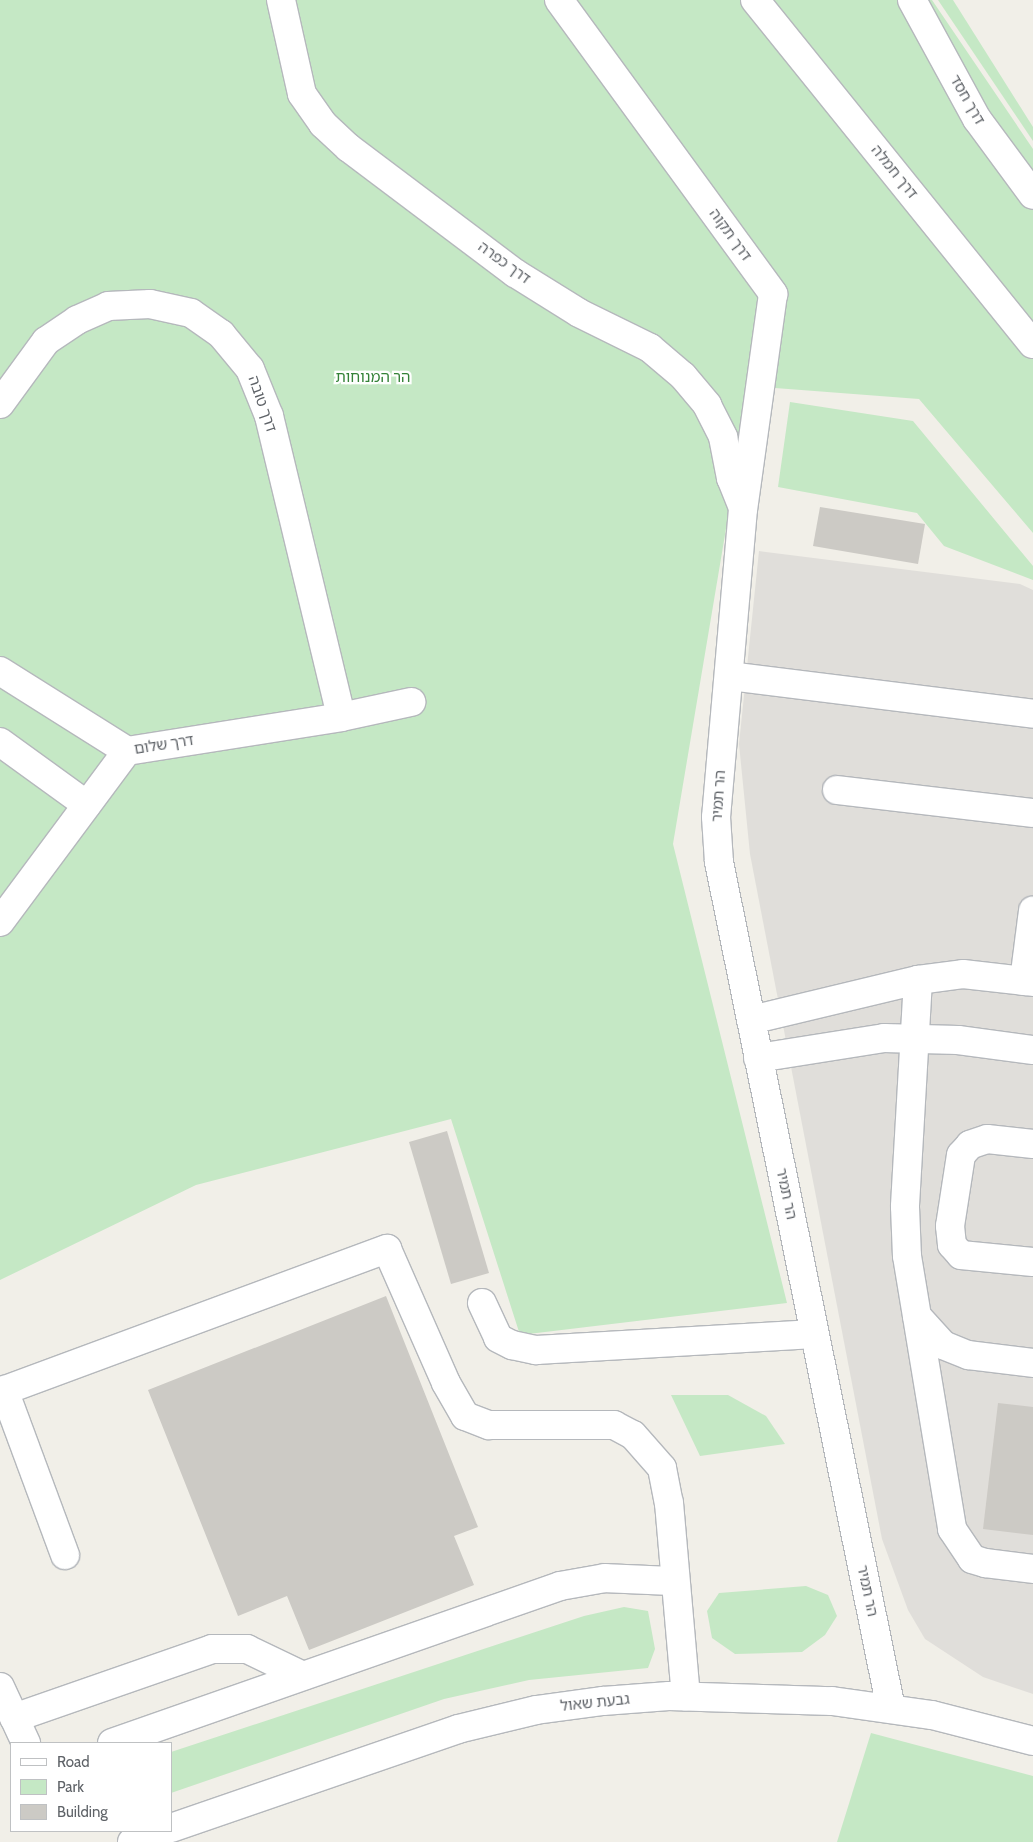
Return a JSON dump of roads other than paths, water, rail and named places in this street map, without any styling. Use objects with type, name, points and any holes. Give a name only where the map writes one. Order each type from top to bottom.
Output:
[{"type":"street","name":"דרך כפרה","points":[[281,0],[302,94],[323,124],[349,148],[515,272],[579,313],[650,348],[683,376],[707,405],[724,437],[730,478],[743,509]]},
{"type":"street","name":"דרך תקוה","points":[[559,0],[773,294],[743,509],[730,676]]},
{"type":"street","name":"דרך חמלה","points":[[755,0],[1033,344]]},
{"type":"street","name":"דרך חסד","points":[[912,0],[977,120],[1033,195]]},
{"type":"street","name":"דרך טובה","points":[[0,404],[46,341],[77,320],[108,306],[150,304],[191,313],[221,334],[250,369],[269,416],[341,717]]},
{"type":"street","points":[[0,671],[127,751]]},
{"type":"street","points":[[730,676],[1033,714]]},
{"type":"street","name":"הר תמיר","points":[[730,676],[716,817],[719,862],[891,1709]]},
{"type":"street","name":"דרך שלום","points":[[0,922],[127,751],[341,717],[411,702]]},
{"type":"street","points":[[0,742],[87,805]]},
{"type":"street","points":[[837,790],[1033,813]]},
{"type":"street","points":[[751,1020],[918,980],[963,974],[1029,981],[1033,912]]},
{"type":"street","points":[[918,980],[905,1207],[907,1256],[952,1529],[972,1559],[985,1563],[1033,1569]]},
{"type":"street","points":[[758,1058],[884,1038],[1033,1050]]},
{"type":"street","points":[[1033,1144],[987,1139],[970,1145],[961,1156],[950,1226],[952,1245],[961,1255],[1033,1262]]},
{"type":"street","points":[[65,1555],[2,1391],[387,1248],[446,1383],[465,1416],[489,1425],[614,1425],[639,1441],[662,1468],[669,1503],[686,1696]]},
{"type":"street","points":[[482,1303],[498,1338],[512,1345],[536,1350],[815,1334]]},
{"type":"street","points":[[917,1316],[943,1345],[968,1354],[1033,1363]]},
{"type":"street","points":[[115,1742],[560,1586],[605,1578],[675,1581]]},
{"type":"street","points":[[14,1718],[212,1649],[247,1649],[303,1676]]},
{"type":"street","points":[[0,1687],[26,1742]]},
{"type":"street","name":"גבעת שאול","points":[[172,1828],[458,1729],[536,1710],[602,1701],[686,1696],[832,1701],[932,1715],[1033,1741]]},
{"type":"street","points":[[132,1842],[161,1832]]},
{"type":"park label","name":"הר המנוחות","points":[[373,378]]}]
